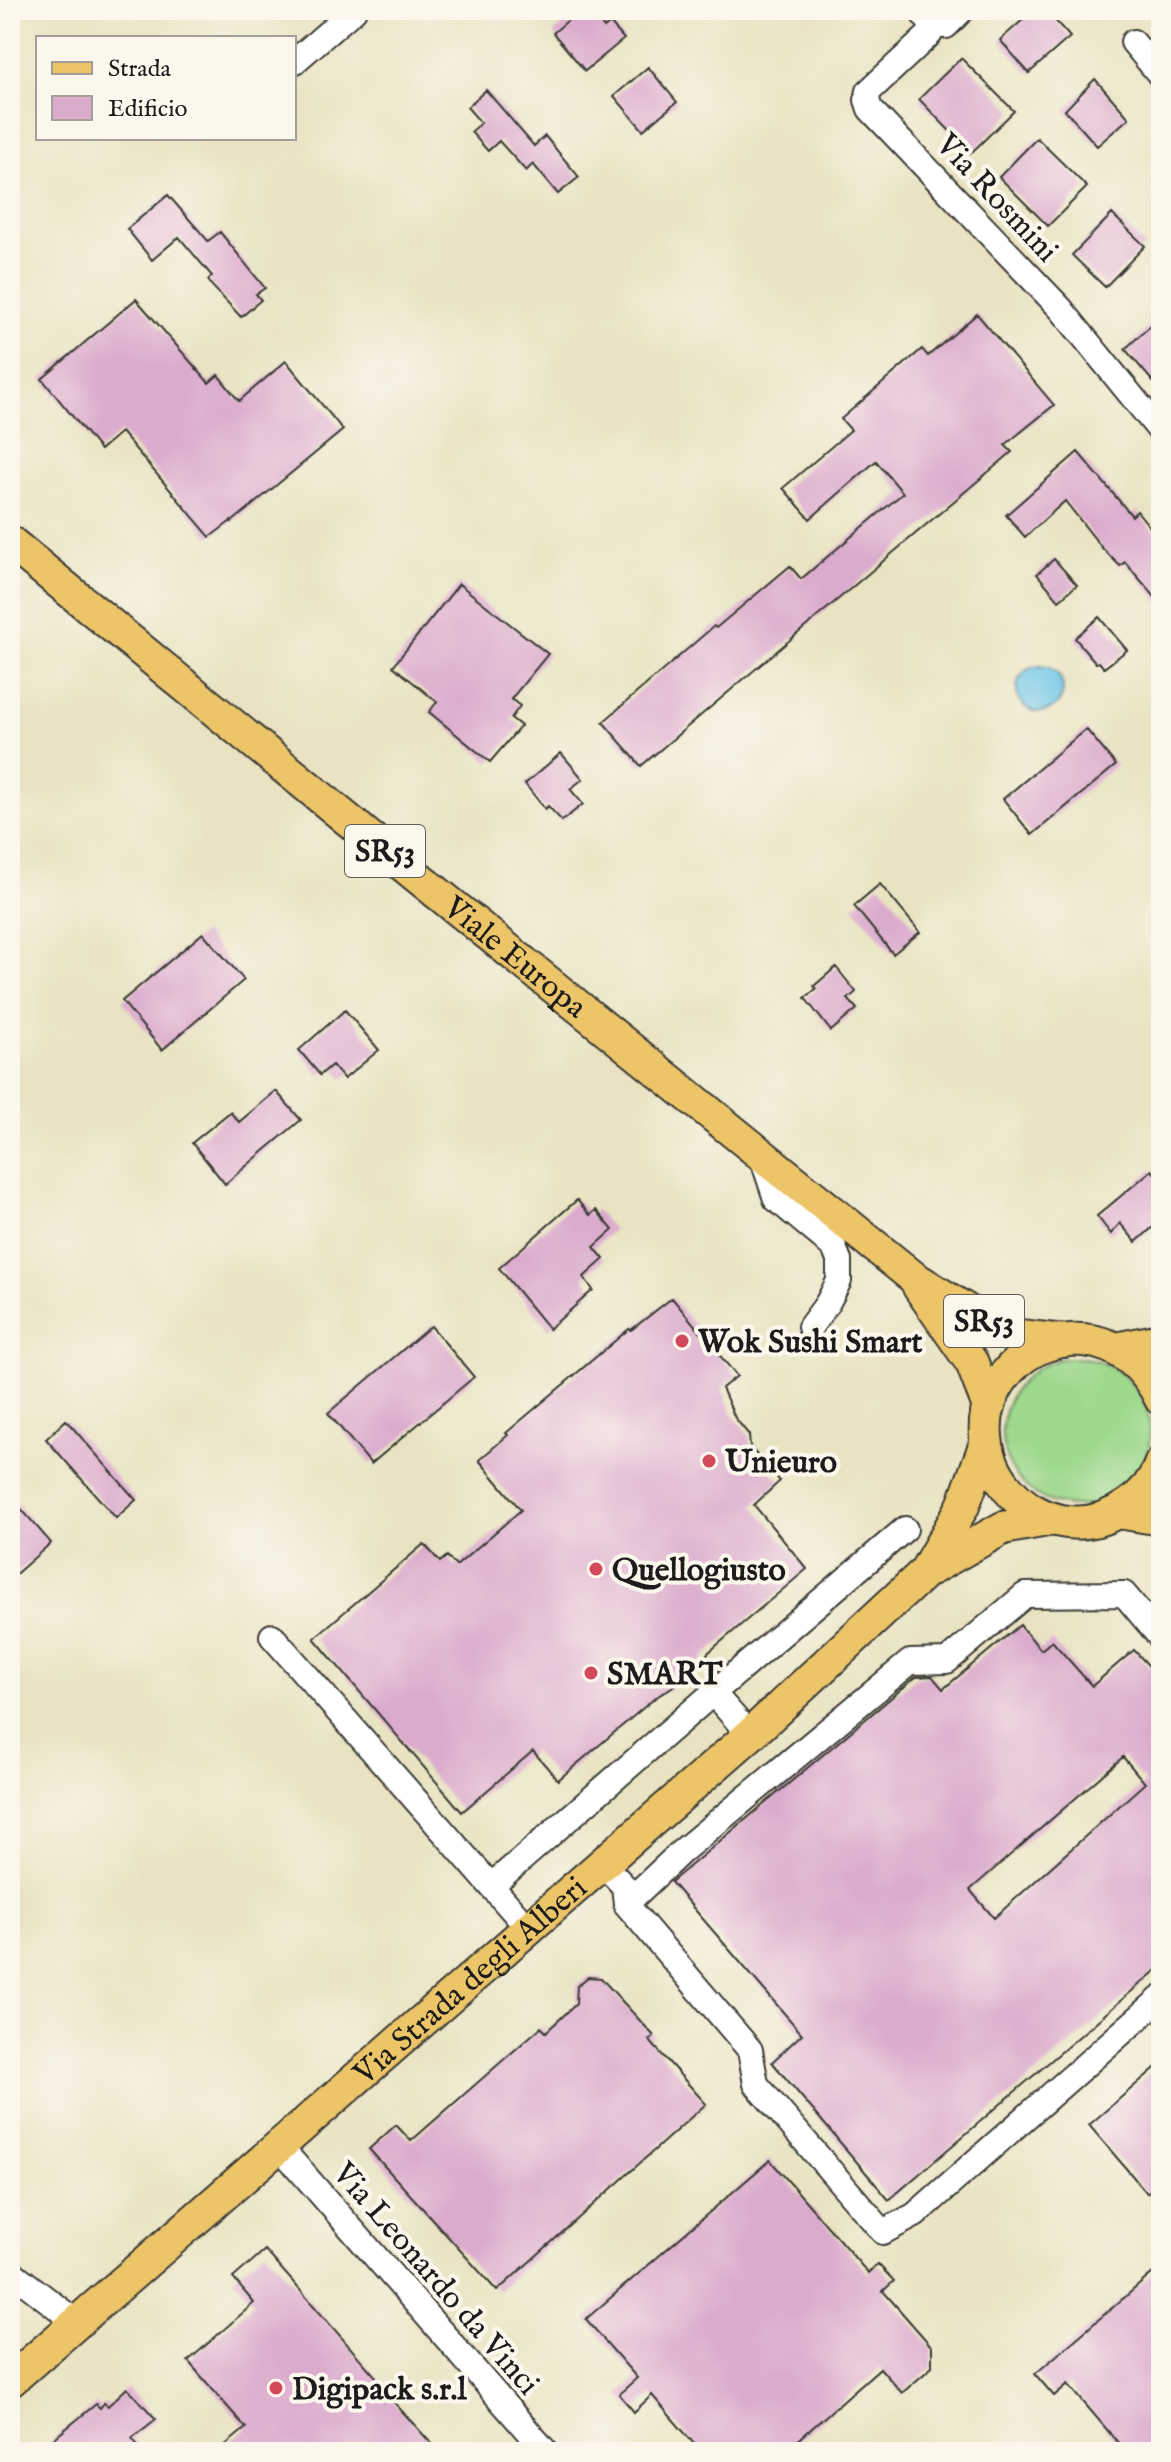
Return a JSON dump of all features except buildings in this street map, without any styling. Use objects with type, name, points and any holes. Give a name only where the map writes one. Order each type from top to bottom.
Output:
[{"type":"main road","name":"Viale Europa","points":[[10,542],[913,1277],[987,1323],[1019,1336],[1082,1340],[1116,1349],[1145,1371],[1161,1399]]},
{"type":"main road","name":"Viale Europa","points":[[913,1277],[972,1363],[989,1407]]},
{"type":"main road","points":[[1116,1349],[1161,1340]]},
{"type":"main road","name":"Viale Europa","points":[[1064,1341],[1031,1352],[1016,1363],[995,1391],[989,1407],[986,1443],[990,1460],[1008,1491],[1036,1513],[1053,1519],[1088,1521],[1118,1512],[1136,1499],[1148,1486],[1161,1463]]},
{"type":"main road","name":"Via Strada degli Alberi","points":[[925,1572],[963,1506],[986,1443]]},
{"type":"main road","name":"Viale Europa","points":[[1118,1512],[1161,1519]]},
{"type":"main road","name":"Via Strada degli Alberi","points":[[10,2381],[750,1735],[925,1572],[1003,1528],[1053,1519]]},
{"type":"street","points":[[296,60],[354,10]]},
{"type":"street","points":[[926,18],[946,26],[962,10]]},
{"type":"street","name":"Via Rosmini","points":[[926,18],[930,34],[869,91],[867,100],[870,109],[1061,309],[1161,432]]},
{"type":"street","points":[[1133,42],[1161,76]]},
{"type":"street","points":[[762,1157],[776,1199],[834,1248],[839,1260],[839,1281],[810,1327],[829,1317],[836,1299],[849,1225]]},
{"type":"street","points":[[491,1886],[905,1529]]},
{"type":"street","points":[[626,1904],[681,1852],[910,1662],[947,1661],[1025,1595],[1124,1594],[1161,1638]]},
{"type":"street","points":[[272,1636],[528,1928]]},
{"type":"street","points":[[713,1693],[750,1735]]},
{"type":"street","points":[[603,1864],[624,1886],[626,1904],[750,2050],[756,2084],[883,2232],[915,2215],[1161,1998]]},
{"type":"street","name":"Via Leonardo da Vinci","points":[[279,2146],[546,2452]]},
{"type":"street","points":[[10,2271],[76,2322]]},
{"type":"green space","points":[[1076,1358],[1104,1363],[1129,1379],[1145,1404],[1150,1432],[1145,1460],[1129,1485],[1104,1501],[1076,1506],[1048,1501],[1023,1485],[1007,1460],[1002,1432],[1007,1404],[1023,1379],[1048,1363]]},
{"type":"water","points":[[1040,666],[1056,673],[1063,689],[1056,705],[1040,712],[1024,705],[1017,689],[1024,673]]},
{"type":"place","name":"Wok Sushi Smart","points":[[682,1341]]},
{"type":"place","name":"Unieuro","points":[[709,1461]]},
{"type":"place","name":"Quellogiusto","points":[[596,1569]]},
{"type":"place","name":"SMART","points":[[591,1673]]},
{"type":"place","name":"Digipack s.r.l","points":[[276,2388]]}]
